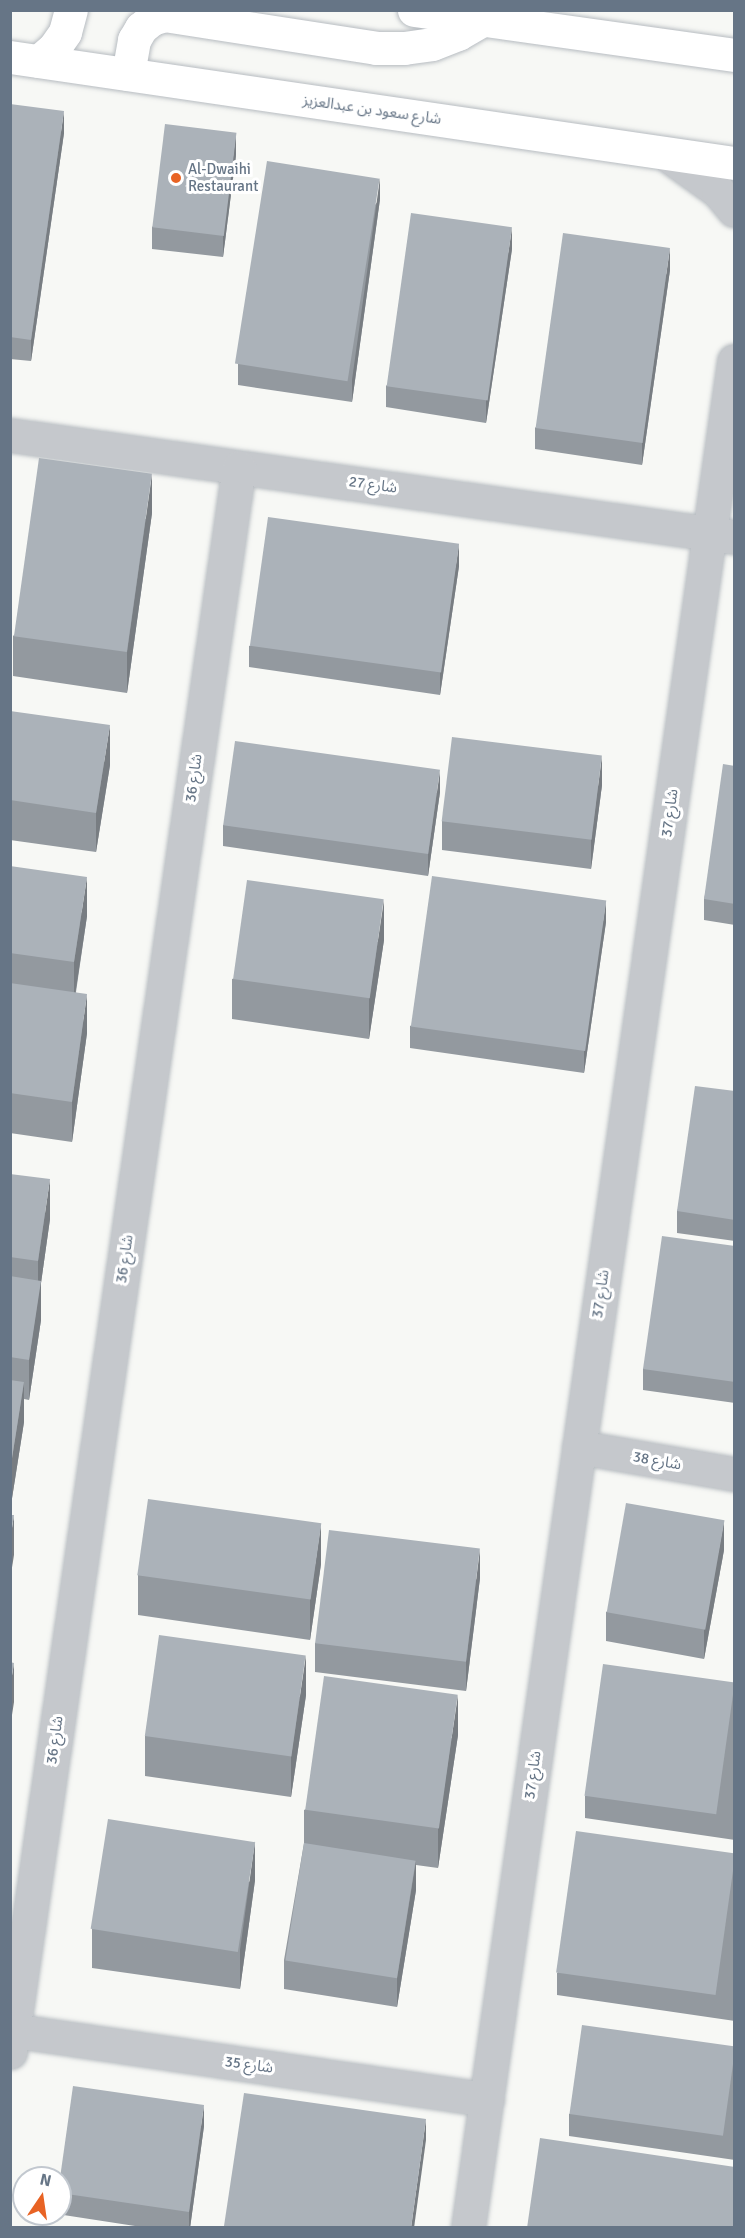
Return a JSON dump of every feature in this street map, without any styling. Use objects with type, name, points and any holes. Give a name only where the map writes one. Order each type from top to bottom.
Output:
[{"type":"main road","points":[[25,59],[54,48],[65,32],[71,10]]},
{"type":"main road","points":[[414,10],[735,55]]},
{"type":"main road","points":[[128,74],[138,34],[152,19],[164,15],[386,48],[432,44],[458,34],[482,20]]},
{"type":"main road","name":"شارع سعود بن عبدالعزيز","points":[[25,59],[735,163]]},
{"type":"street","points":[[664,153],[717,191],[735,210]]},
{"type":"street","name":"شارع 37","points":[[468,2228],[579,1447],[722,535],[735,361]]},
{"type":"street","name":"شارع 27","points":[[10,435],[722,535]]},
{"type":"street","name":"شارع 36","points":[[12,2038],[239,467]]},
{"type":"street","name":"شارع 38","points":[[579,1447],[735,1474]]},
{"type":"street","name":"شارع 35","points":[[12,2038],[487,2100]]},
{"type":"building","points":[[10,104],[64,111],[31,340],[10,337]]},
{"type":"building","points":[[165,124],[236,133],[224,236],[152,227]]},
{"type":"building","points":[[267,161],[380,179],[348,381],[235,363]]},
{"type":"building","points":[[411,213],[512,227],[488,400],[387,386]]},
{"type":"building","points":[[563,233],[670,248],[643,443],[536,428]]},
{"type":"building","points":[[39,458],[152,474],[127,652],[14,636]]},
{"type":"building","points":[[268,517],[459,544],[441,673],[250,646]]},
{"type":"building","points":[[10,711],[110,725],[96,813],[10,800]]},
{"type":"building","points":[[452,737],[602,755],[592,840],[442,821]]},
{"type":"building","points":[[235,741],[440,770],[428,854],[223,825]]},
{"type":"building","points":[[723,764],[735,766],[735,904],[704,899]]},
{"type":"building","points":[[10,866],[87,877],[74,962],[10,953]]},
{"type":"building","points":[[432,876],[606,900],[585,1051],[411,1027]]},
{"type":"building","points":[[247,880],[384,899],[370,998],[233,979]]},
{"type":"building","points":[[10,983],[87,994],[72,1102],[10,1093]]},
{"type":"building","points":[[695,1086],[735,1091],[735,1220],[677,1211]]},
{"type":"building","points":[[10,1174],[50,1179],[38,1261],[10,1257]]},
{"type":"building","points":[[662,1236],[735,1246],[735,1382],[643,1369]]},
{"type":"building","points":[[10,1276],[41,1281],[29,1360],[10,1357]]},
{"type":"building","points":[[10,1380],[24,1382],[10,1471]]},
{"type":"building","points":[[148,1499],[321,1523],[311,1600],[137,1575]]},
{"type":"building","points":[[626,1503],[724,1520],[705,1630],[607,1612]]},
{"type":"building","points":[[10,1515],[14,1515],[10,1541]]},
{"type":"building","points":[[329,1530],[480,1549],[466,1662],[315,1643]]},
{"type":"building","points":[[159,1635],[306,1656],[291,1757],[145,1736]]},
{"type":"building","points":[[10,1662],[14,1663],[10,1688]]},
{"type":"building","points":[[603,1664],[734,1682],[716,1814],[584,1796]]},
{"type":"building","points":[[324,1676],[458,1695],[439,1828],[305,1810]]},
{"type":"building","points":[[108,1819],[255,1842],[238,1952],[91,1929]]},
{"type":"building","points":[[576,1831],[734,1853],[716,1995],[556,1973]]},
{"type":"building","points":[[304,1843],[416,1861],[397,1978],[285,1961]]},
{"type":"building","points":[[582,2025],[734,2046],[723,2136],[569,2114]]},
{"type":"building","points":[[73,2086],[204,2105],[189,2212],[72,2195],[72,2166],[62,2166]]},
{"type":"building","points":[[244,2093],[426,2119],[411,2228],[238,2228],[224,2226]]},
{"type":"building","points":[[540,2138],[735,2167],[735,2228],[527,2228]]},
{"type":"place","name":"Al-Dwaihi Restaurant","points":[[176,178]]}]
